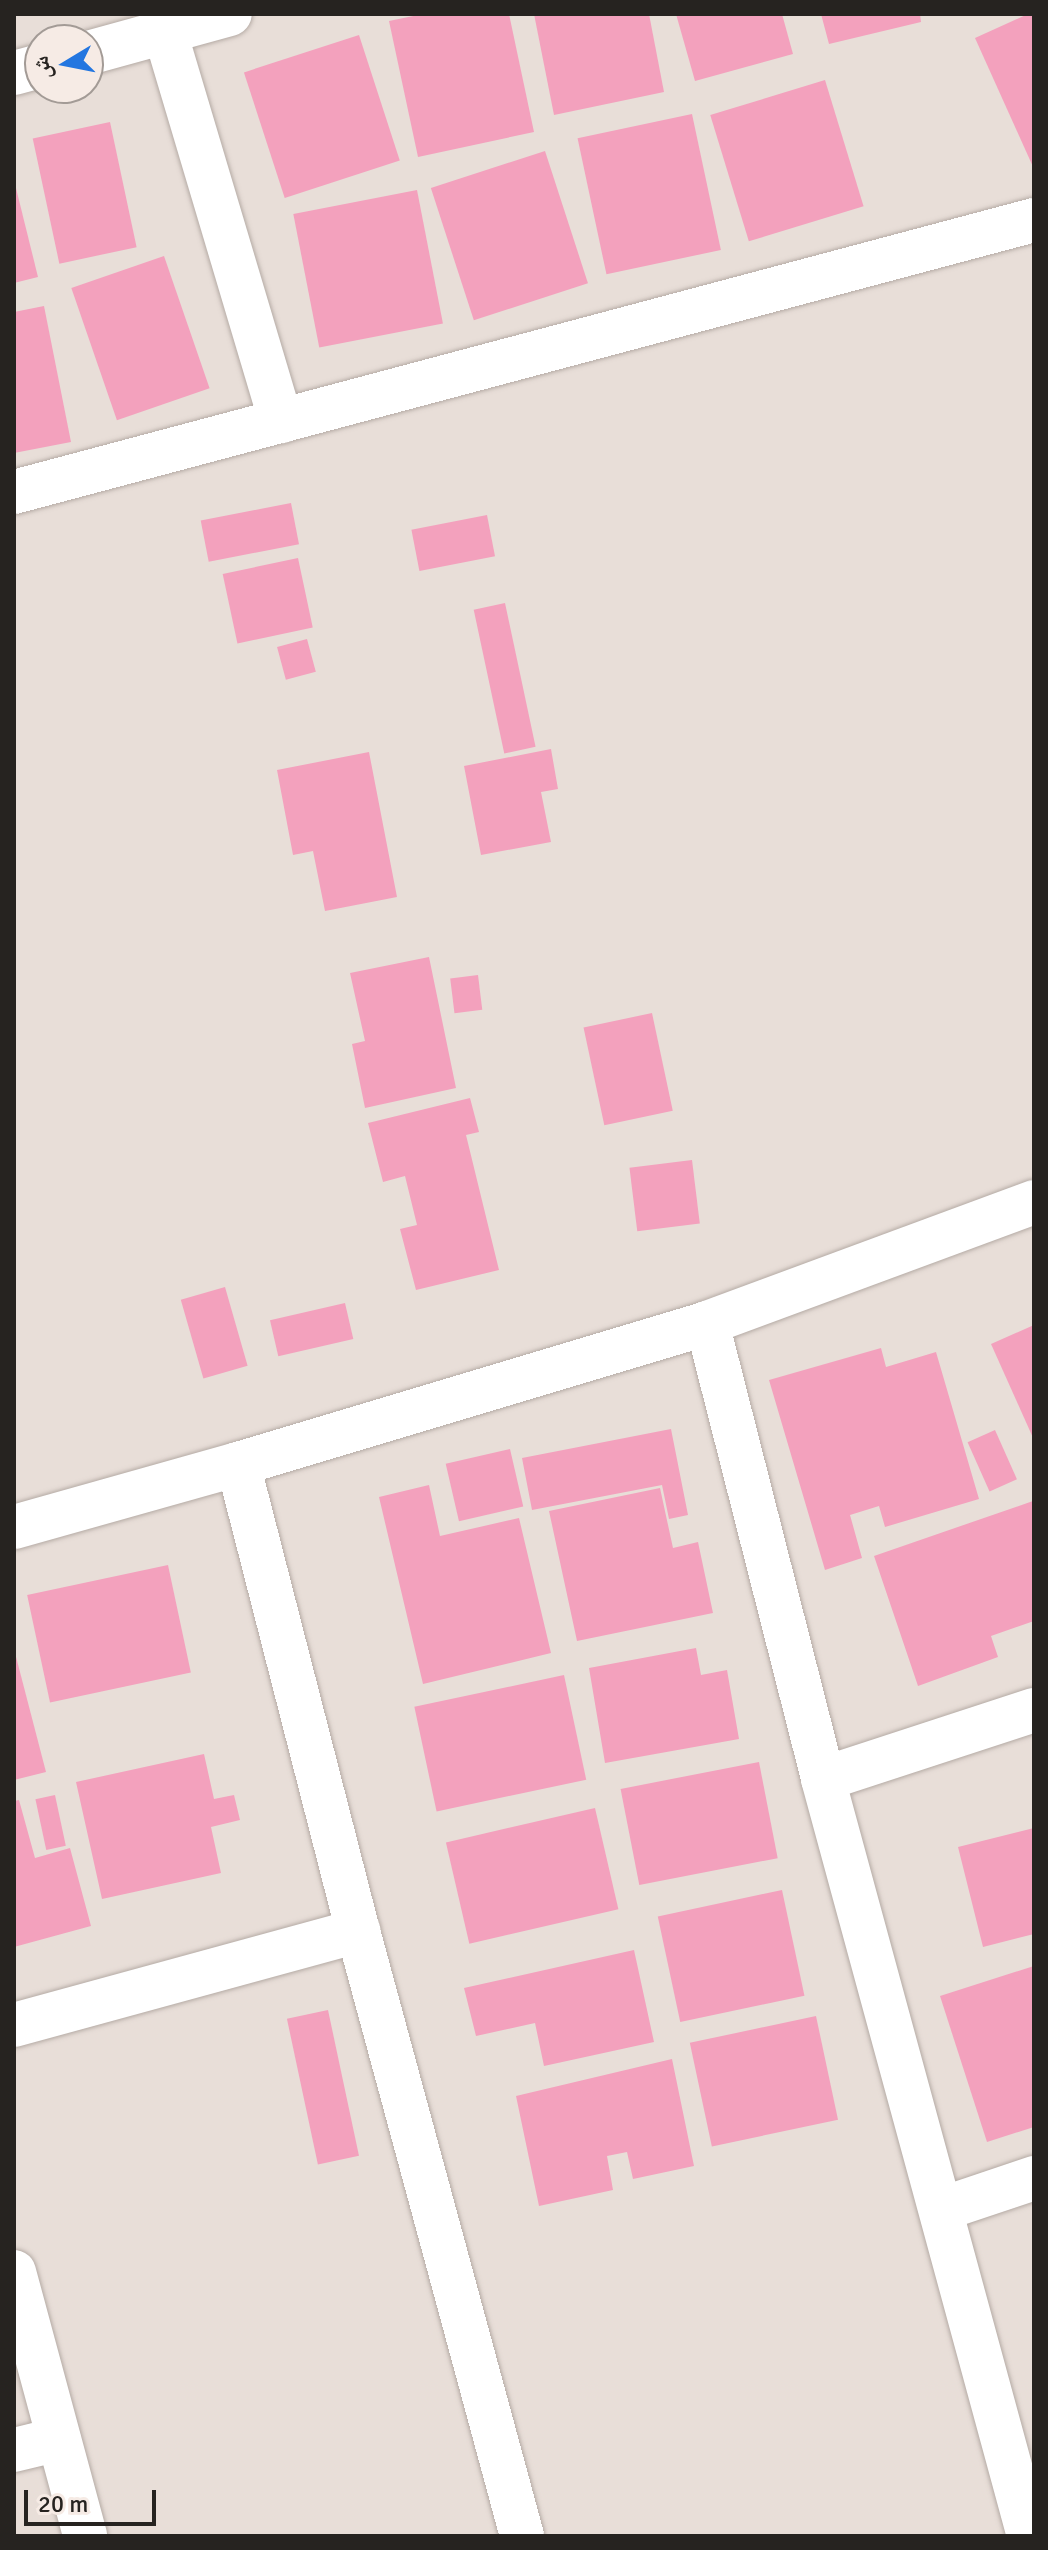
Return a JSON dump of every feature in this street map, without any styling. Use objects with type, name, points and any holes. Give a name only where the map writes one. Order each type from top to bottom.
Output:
[{"type":"street","points":[[104,49],[230,14]]},
{"type":"street","points":[[165,32],[281,421]]},
{"type":"street","points":[[14,492],[1034,220]]},
{"type":"street","points":[[14,1527],[238,1464],[707,1323],[1034,1202]]},
{"type":"street","points":[[707,1323],[823,1779],[1029,2536]]},
{"type":"street","points":[[238,1464],[358,1931],[522,2536]]},
{"type":"street","points":[[823,1779],[1034,1710]]},
{"type":"street","points":[[14,2025],[358,1931]]},
{"type":"street","points":[[942,2209],[1034,2178]]},
{"type":"street","points":[[14,2272],[85,2536]]},
{"type":"street","points":[[14,2450],[59,2439]]},
{"type":"building","points":[[423,14],[509,14],[534,132],[418,157],[389,21]]},
{"type":"building","points":[[534,14],[649,14],[664,92],[554,115]]},
{"type":"building","points":[[676,14],[782,14],[793,54],[695,81]]},
{"type":"building","points":[[821,14],[920,14],[921,22],[829,44]]},
{"type":"building","points":[[1034,14],[1034,169],[975,38]]},
{"type":"building","points":[[359,35],[400,161],[285,198],[244,72]]},
{"type":"building","points":[[825,80],[864,206],[749,241],[710,115]]},
{"type":"building","points":[[692,114],[721,250],[606,274],[578,138]]},
{"type":"building","points":[[110,122],[137,247],[59,264],[33,138]]},
{"type":"building","points":[[545,151],[588,283],[474,320],[431,188]]},
{"type":"building","points":[[14,180],[38,277],[14,283]]},
{"type":"building","points":[[417,190],[443,324],[319,348],[293,214]]},
{"type":"building","points":[[164,256],[210,388],[117,420],[71,288]]},
{"type":"building","points":[[44,306],[71,442],[14,453],[14,312]]},
{"type":"building","points":[[291,503],[299,544],[209,562],[201,521]]},
{"type":"building","points":[[487,515],[495,556],[419,571],[411,530]]},
{"type":"building","points":[[298,558],[313,627],[237,643],[223,574]]},
{"type":"building","points":[[505,603],[536,747],[504,753],[474,610]]},
{"type":"building","points":[[307,639],[316,672],[286,680],[277,647]]},
{"type":"building","points":[[551,749],[558,789],[541,792],[551,842],[481,855],[464,766]]},
{"type":"building","points":[[369,752],[397,897],[325,911],[313,851],[293,855],[277,770]]},
{"type":"building","points":[[429,957],[456,1088],[365,1108],[352,1044],[365,1041],[350,973]]},
{"type":"building","points":[[478,975],[482,1010],[454,1013],[450,978]]},
{"type":"building","points":[[652,1013],[673,1111],[604,1125],[584,1028]]},
{"type":"building","points":[[470,1098],[479,1132],[466,1135],[499,1270],[416,1290],[400,1229],[417,1225],[405,1176],[383,1182],[368,1123]]},
{"type":"building","points":[[692,1160],[700,1224],[637,1231],[629,1168]]},
{"type":"building","points":[[225,1287],[248,1366],[203,1379],[181,1300]]},
{"type":"building","points":[[345,1303],[353,1339],[278,1356],[270,1320]]},
{"type":"building","points":[[1034,1325],[1034,1440],[991,1344]]},
{"type":"building","points":[[881,1348],[886,1367],[936,1352],[979,1499],[885,1527],[879,1506],[850,1515],[862,1558],[825,1570],[769,1380]]},
{"type":"building","points":[[671,1429],[688,1515],[669,1519],[662,1485],[532,1510],[522,1458]]},
{"type":"building","points":[[995,1430],[1017,1479],[990,1492],[968,1442]]},
{"type":"building","points":[[510,1449],[523,1506],[459,1521],[446,1464]]},
{"type":"building","points":[[429,1485],[440,1536],[519,1518],[551,1653],[423,1684],[379,1497]]},
{"type":"building","points":[[660,1488],[673,1548],[698,1542],[713,1613],[577,1641],[549,1511]]},
{"type":"building","points":[[1033,1501],[1034,1621],[991,1636],[998,1657],[918,1686],[874,1556]]},
{"type":"building","points":[[168,1565],[191,1673],[50,1703],[27,1595]]},
{"type":"building","points":[[696,1648],[701,1675],[727,1670],[739,1739],[605,1763],[589,1668]]},
{"type":"building","points":[[14,1649],[46,1772],[14,1780]]},
{"type":"building","points":[[564,1675],[586,1780],[437,1811],[414,1707]]},
{"type":"building","points":[[204,1754],[214,1799],[234,1795],[240,1820],[211,1827],[221,1873],[102,1899],[76,1782]]},
{"type":"building","points":[[759,1762],[778,1858],[639,1885],[621,1789]]},
{"type":"building","points":[[55,1795],[66,1846],[46,1850],[35,1799]]},
{"type":"building","points":[[19,1800],[35,1858],[70,1848],[91,1926],[14,1947],[14,1801]]},
{"type":"building","points":[[595,1808],[618,1909],[469,1944],[446,1842]]},
{"type":"building","points":[[1034,1828],[1034,1934],[983,1947],[958,1847]]},
{"type":"building","points":[[782,1890],[804,1996],[680,2022],[658,1916]]},
{"type":"building","points":[[634,1950],[654,2042],[544,2066],[535,2023],[476,2036],[464,1988]]},
{"type":"building","points":[[1034,1966],[1034,2127],[987,2142],[940,1996]]},
{"type":"building","points":[[328,2010],[359,2156],[318,2164],[287,2019]]},
{"type":"building","points":[[816,2016],[838,2120],[712,2147],[690,2043]]},
{"type":"building","points":[[672,2059],[694,2166],[633,2179],[627,2152],[607,2156],[613,2190],[539,2206],[516,2096]]}]
